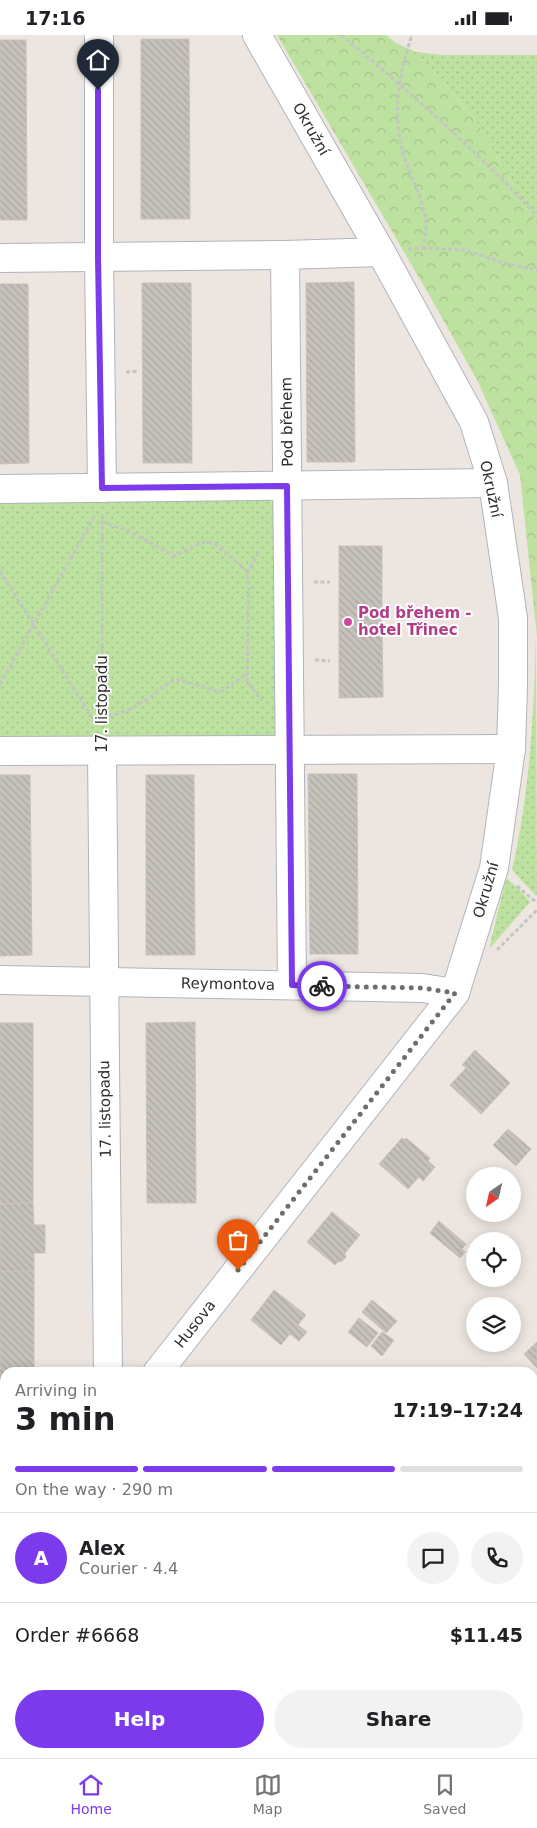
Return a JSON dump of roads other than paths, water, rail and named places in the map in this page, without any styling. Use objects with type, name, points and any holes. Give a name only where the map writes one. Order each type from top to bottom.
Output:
[{"type":"street","points":[[98,35],[98,257],[102,495]]},
{"type":"street","name":"Okružní","points":[[258,35],[381,252],[474,422],[493,483],[513,618],[511,749],[494,868],[455,993]]},
{"type":"street","points":[[0,258],[381,252]]},
{"type":"street","name":"Pod břehem","points":[[285,255],[292,985]]},
{"type":"street","points":[[0,489],[102,495],[287,486],[493,483]]},
{"type":"street","points":[[0,751],[102,742],[290,750],[511,749]]},
{"type":"street","name":"17. listopadu","points":[[102,742],[108,1367]]},
{"type":"street","name":"Reymontova","points":[[0,980],[422,988],[455,993]]},
{"type":"street","name":"Husova","points":[[162,1367],[455,993]]},
{"type":"place","name":"Pod břehem - hotel Třinec","points":[[348,622]]}]
